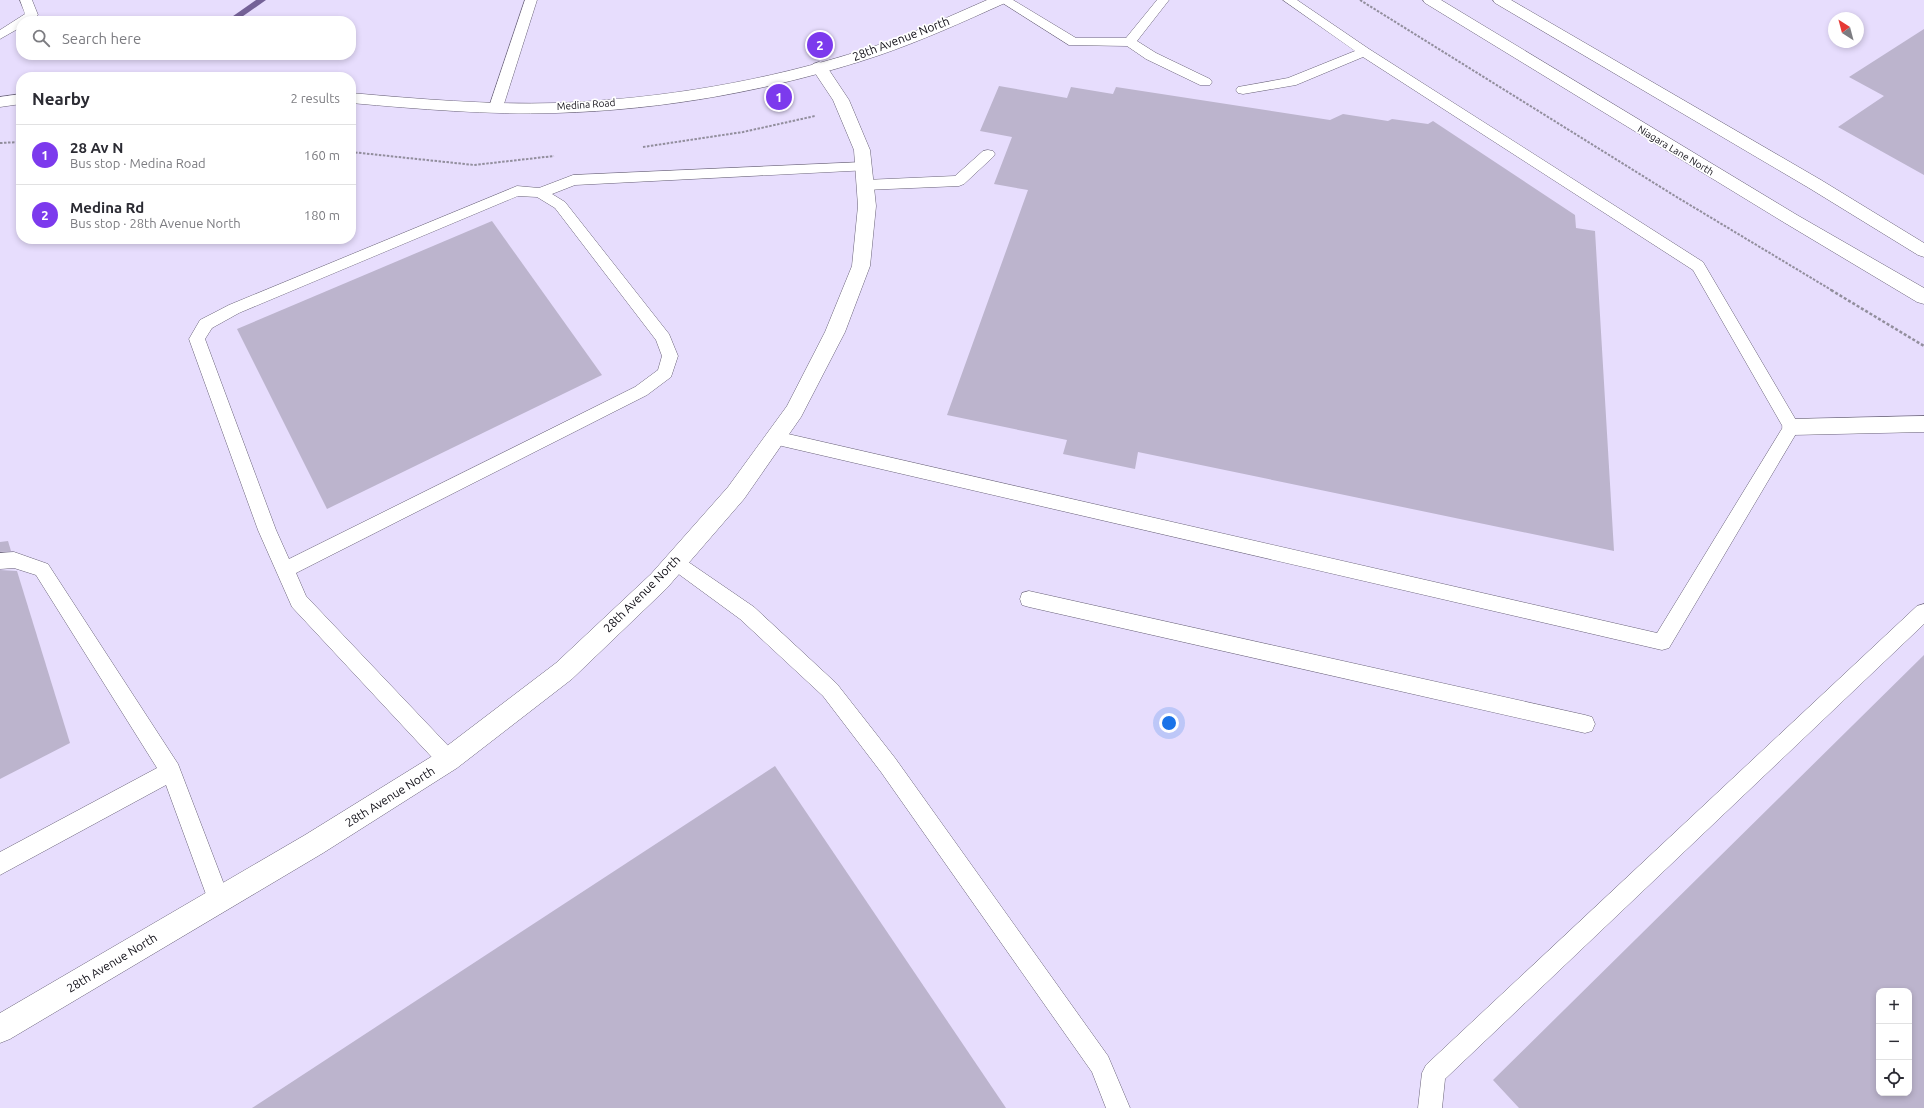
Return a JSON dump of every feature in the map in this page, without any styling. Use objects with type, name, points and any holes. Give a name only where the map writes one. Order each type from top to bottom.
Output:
[{"type":"street","name":"28th Avenue North","points":[[0,1029],[314,844],[448,760],[564,670],[659,581],[736,493],[794,411],[835,332],[861,266],[867,206],[862,150],[841,100],[819,67],[855,58],[927,31],[1000,0]]},
{"type":"street","name":"Niagara Lane North","points":[[1430,0],[1791,219],[1924,297]]},
{"type":"street","points":[[1500,0],[1815,184],[1924,251]]},
{"type":"street","name":"Medina Road","points":[[356,98],[430,105],[516,108],[603,104],[690,94],[777,78],[819,67]]},
{"type":"street","points":[[0,102],[16,100]]},
{"type":"street","points":[[1792,427],[1924,424]]},
{"type":"lane","points":[[26,0],[32,15],[31,16]]},
{"type":"lane","points":[[496,107],[531,0]]},
{"type":"lane","points":[[1004,0],[1074,42],[1130,42],[1151,56],[1205,82]]},
{"type":"lane","points":[[1130,42],[1163,0]]},
{"type":"lane","points":[[774,438],[1662,642],[1792,427],[1698,266],[1364,52],[1289,0]]},
{"type":"lane","points":[[0,35],[16,26]]},
{"type":"lane","points":[[1243,90],[1291,82],[1364,52]]},
{"type":"lane","points":[[540,193],[573,180],[865,176],[959,181],[988,154]]},
{"type":"lane","points":[[285,570],[641,391],[665,373],[670,356],[663,338],[560,204],[540,193],[518,191],[234,310],[206,324],[197,339],[267,530],[285,570],[299,601],[448,760]]},
{"type":"lane","points":[[0,561],[14,560],[42,569],[171,771],[219,900]]},
{"type":"lane","points":[[675,562],[747,613],[830,690],[892,771],[1100,1064],[1118,1108]]},
{"type":"lane","points":[[1029,599],[1585,724]]},
{"type":"lane","points":[[1430,1108],[1434,1074],[1924,612]]},
{"type":"lane","points":[[0,864],[171,771]]},
{"type":"path","points":[[1360,0],[1675,196],[1924,346]]},
{"type":"path","points":[[642,147],[743,132],[845,111]]},
{"type":"path","points":[[0,144],[16,142]]},
{"type":"path","points":[[356,153],[474,165],[558,155]]},
{"type":"shaded area","points":[[0,0],[1924,0],[1924,1108],[0,1108]]},
{"type":"building","points":[[1924,29],[1924,175],[1838,127],[1884,96],[1849,77]]},
{"type":"building","points":[[999,86],[1067,98],[1071,87],[1113,94],[1116,87],[1330,120],[1343,114],[1388,121],[1392,119],[1428,124],[1433,121],[1575,215],[1576,228],[1595,231],[1614,551],[1138,452],[1135,469],[1063,454],[1067,440],[947,415],[1028,190],[994,184],[1012,137],[980,131]]},
{"type":"building","points":[[492,221],[602,375],[327,509],[237,329]]},
{"type":"building","points":[[8,541],[11,551],[0,552],[0,542]]},
{"type":"building","points":[[0,570],[17,571],[70,743],[0,779]]},
{"type":"building","points":[[1924,655],[1924,1108],[1519,1108],[1493,1080]]},
{"type":"building","points":[[775,766],[1006,1108],[252,1108]]},
{"type":"waterway","points":[[238,16],[262,0]]},
{"type":"place","name":"Medina Rd","points":[[820,45]]},
{"type":"place","name":"28 Av N","points":[[779,97]]}]
